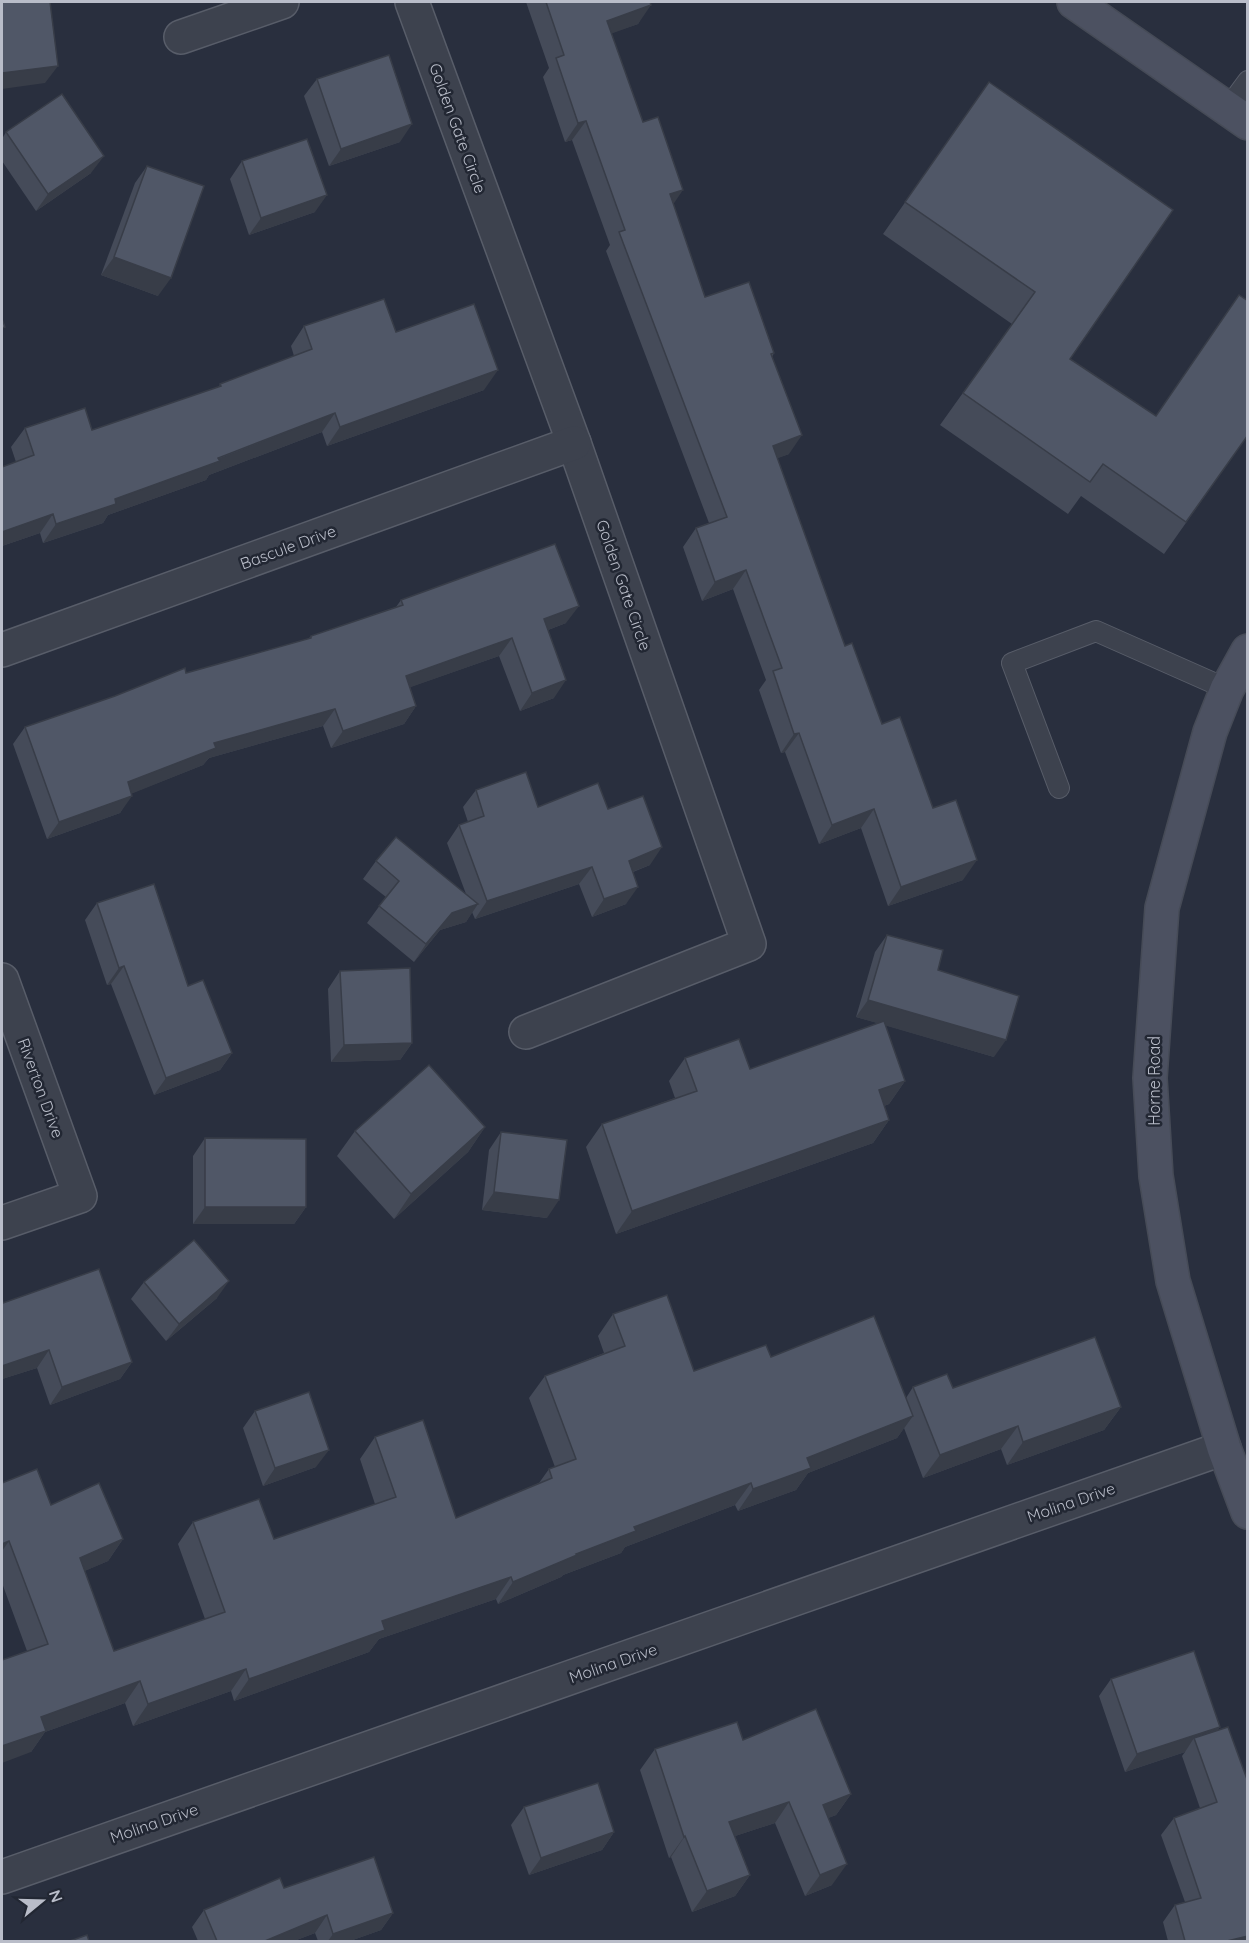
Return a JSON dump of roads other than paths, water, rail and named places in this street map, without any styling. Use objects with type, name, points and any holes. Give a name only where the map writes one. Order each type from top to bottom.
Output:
[{"type":"main road","points":[[1074,2],[1238,115]]},
{"type":"main road","name":"Horne Road","points":[[1248,651],[1227,689],[1210,732],[1162,908],[1150,1078],[1156,1176],[1173,1281],[1224,1448],[1248,1512]]},
{"type":"street","points":[[181,37],[282,2]]},
{"type":"street","name":"Golden Gate Circle","points":[[412,2],[574,444],[749,944],[526,1032]]},
{"type":"street","name":"Bascule Drive","points":[[2,650],[574,444]]},
{"type":"street","name":"Riverton Drive","points":[[2,980],[80,1196],[2,1223]]},
{"type":"street","name":"Molina Drive","points":[[2,1877],[1224,1448]]},
{"type":"lane","points":[[1238,115],[1248,81]]},
{"type":"lane","points":[[1059,788],[1012,663],[1096,631],[1227,689]]}]
